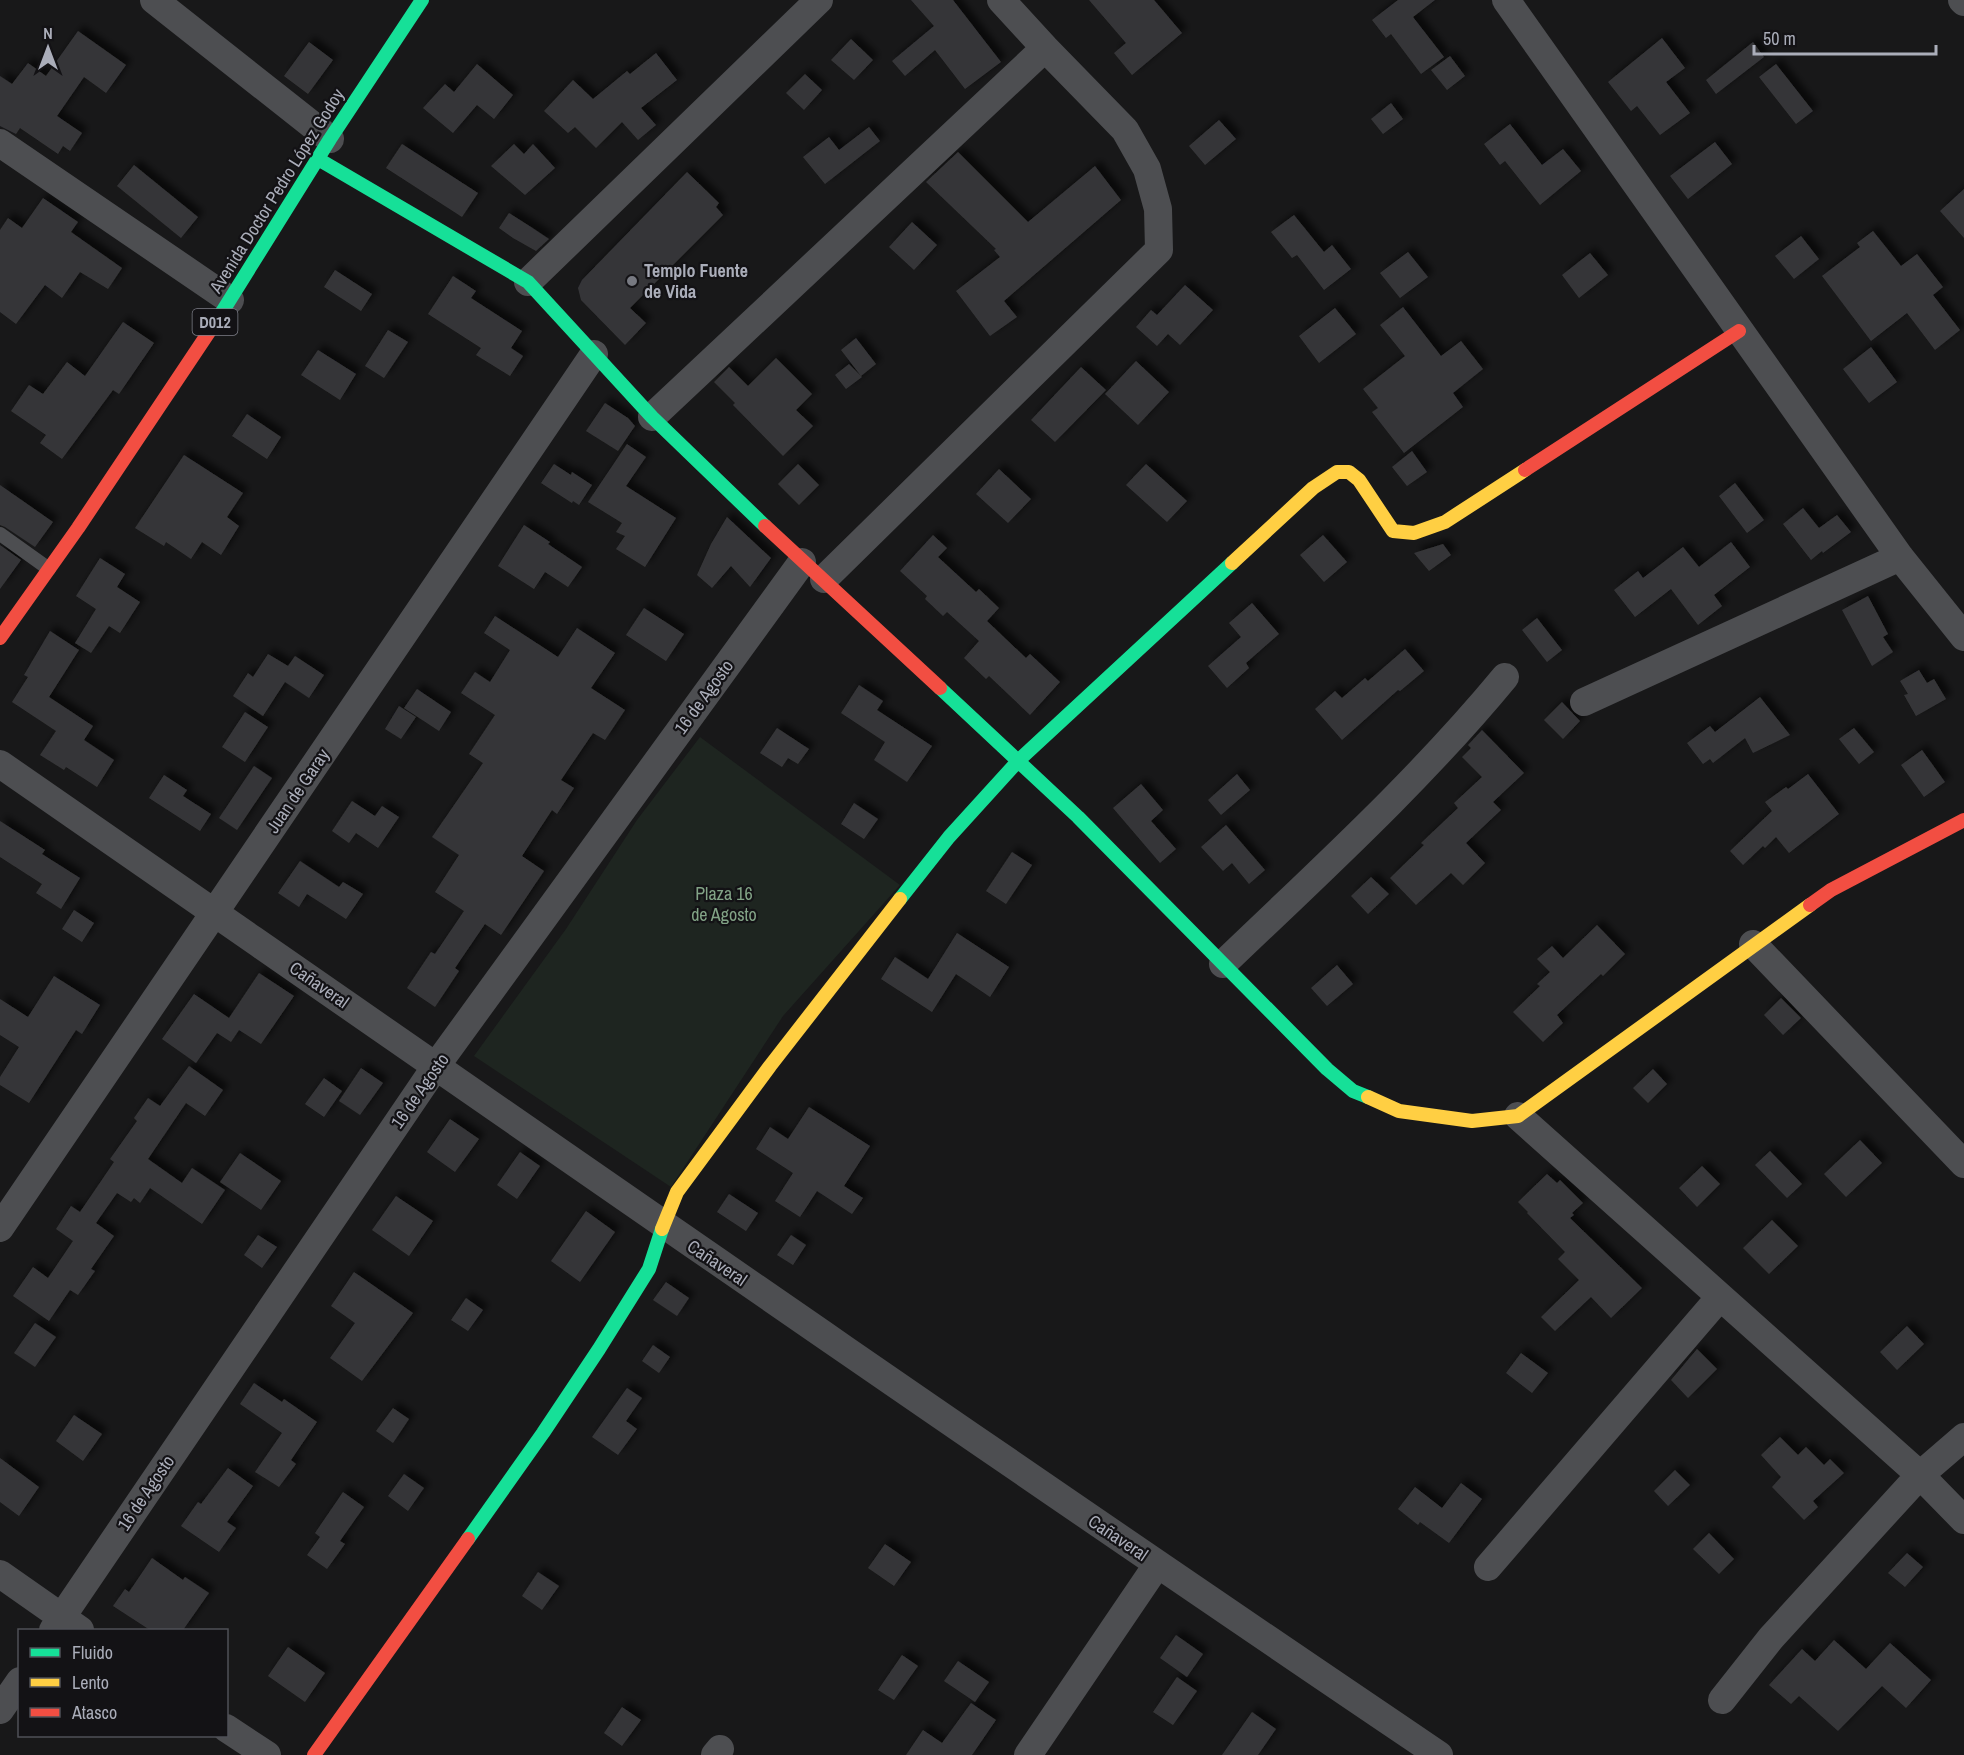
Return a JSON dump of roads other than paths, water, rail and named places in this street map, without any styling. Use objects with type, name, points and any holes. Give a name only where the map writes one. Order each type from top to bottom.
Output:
[{"type":"street","points":[[154,0],[324,149],[528,282],[652,417],[813,570],[1019,760],[1327,1069],[1353,1091],[1399,1111],[1472,1121],[1518,1116],[1753,944],[1831,890],[1964,820]]},
{"type":"street","name":"Avenida Doctor Pedro López Godoy","points":[[0,638],[230,300],[324,149],[422,0]]},
{"type":"street","points":[[528,282],[819,0]]},
{"type":"street","name":"16 de Agosto","points":[[65,1626],[436,1066],[813,570],[1159,250],[1158,208],[1147,170],[1125,130],[1001,0]]},
{"type":"street","points":[[1506,0],[1900,556],[1964,637]]},
{"type":"street","points":[[652,417],[1045,48]]},
{"type":"street","points":[[0,143],[230,300]]},
{"type":"street","points":[[314,1755],[529,1452],[599,1349],[649,1269],[677,1192],[770,1066],[949,837],[1019,760],[1313,488],[1336,472],[1349,472],[1359,480],[1393,531],[1419,534],[1445,522],[1739,331]]},
{"type":"street","name":"Juan de Garay","points":[[0,1228],[594,354]]},
{"type":"street","points":[[1584,702],[1900,556]]},
{"type":"street","points":[[1223,964],[1397,796],[1483,704],[1505,677]]},
{"type":"street","name":"Cañaveral","points":[[0,764],[663,1226],[1157,1565],[1439,1755]]},
{"type":"street","points":[[1753,944],[1964,1164]]},
{"type":"street","points":[[1518,1116],[1920,1475],[1964,1520]]},
{"type":"street","points":[[1488,1567],[1720,1297]]},
{"type":"street","points":[[1722,1700],[1771,1638],[1920,1475],[1964,1437]]},
{"type":"street","points":[[1028,1755],[1157,1565]]},
{"type":"street","points":[[0,1574],[65,1626]]},
{"type":"street","points":[[0,1710],[18,1684]]},
{"type":"street","points":[[228,1729],[267,1755]]},
{"type":"lane","points":[[0,534],[49,569]]},
{"type":"place","name":"Templo Fuente de Vida","points":[[632,281]]},
{"type":"park label","name":"Plaza 16 de Agosto","points":[[724,904]]}]
